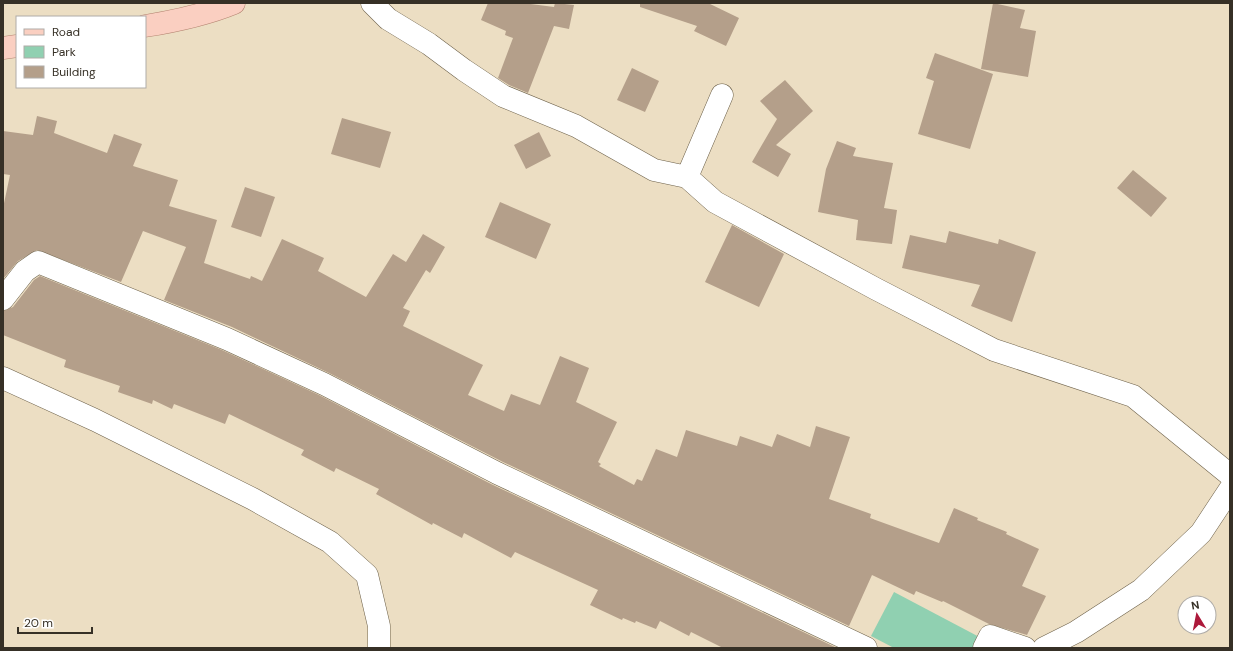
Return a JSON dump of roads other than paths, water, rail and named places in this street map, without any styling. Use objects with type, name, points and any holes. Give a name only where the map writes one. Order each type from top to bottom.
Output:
[{"type":"main road","points":[[146,26],[183,20],[216,11],[234,3]]},
{"type":"main road","points":[[3,48],[16,46]]},
{"type":"street","points":[[372,3],[388,19],[429,44],[503,96],[576,126],[654,170],[687,177],[715,202],[994,350],[1133,396],[1230,474]]},
{"type":"street","points":[[687,177],[722,95]]},
{"type":"street","points":[[3,299],[25,271],[38,262],[68,273],[227,339],[317,381],[497,473],[866,648]]},
{"type":"street","points":[[3,378],[95,420],[253,499],[330,542],[367,574],[379,626],[380,648]]},
{"type":"street","points":[[1044,648],[1076,632],[1141,590],[1201,533],[1230,489]]},
{"type":"street","points":[[984,648],[990,636],[1025,648]]}]
